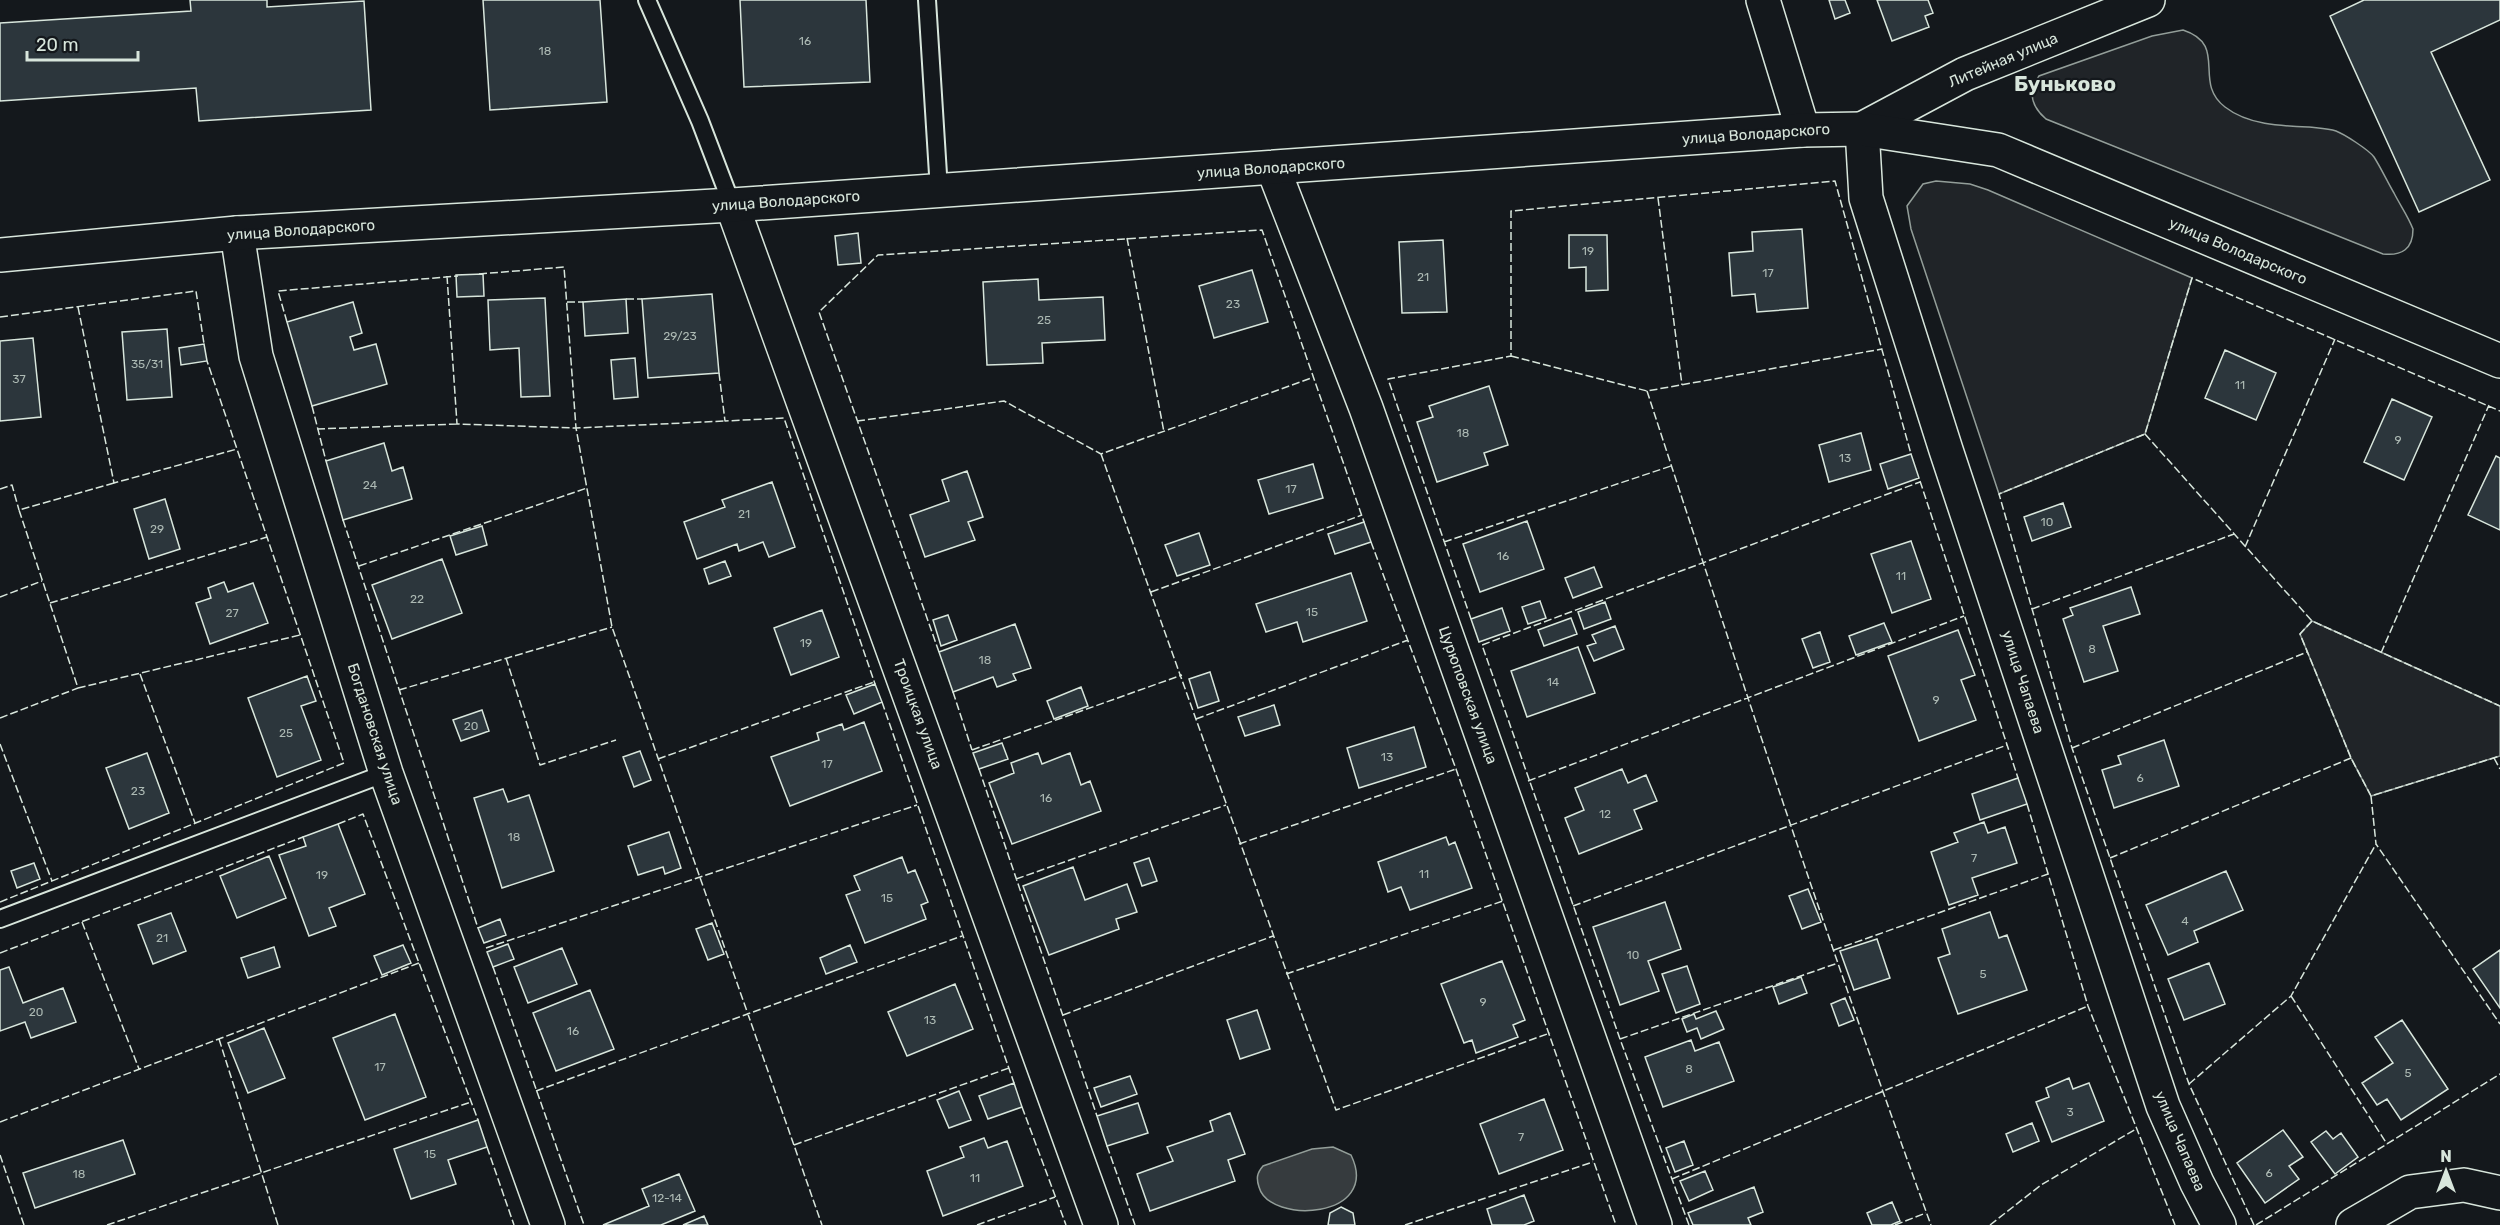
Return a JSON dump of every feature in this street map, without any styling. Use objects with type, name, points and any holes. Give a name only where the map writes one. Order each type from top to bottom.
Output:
[{"type":"street","points":[[1763,0],[1803,130]]},
{"type":"street","name":"Литейная улица","points":[[1862,129],[1965,74],[2148,0]]},
{"type":"street","name":"улица Володарского","points":[[0,255],[237,233],[732,205],[1803,130],[1862,129],[1998,150],[2500,361]]},
{"type":"street","name":"улица Чапаева","points":[[1862,129],[1866,198],[1943,439],[2163,1106],[2197,1183],[2219,1225]]},
{"type":"street","name":"Цурюповская улица","points":[[1273,168],[1366,408],[1655,1225]]},
{"type":"street","name":"Троицкая улица","points":[[732,205],[900,664],[1101,1225]]},
{"type":"street","name":"Богдановская улица","points":[[237,233],[256,356],[386,773],[548,1225]]},
{"type":"street","points":[[2353,1225],[2410,1192],[2464,1185],[2500,1193]]},
{"type":"lane","points":[[647,0],[700,121],[732,205]]},
{"type":"lane","points":[[927,0],[939,190]]},
{"type":"lane","points":[[0,919],[386,773]]},
{"type":"shaded area","points":[[2183,30],[2197,37],[2204,45],[2208,54],[2211,87],[2216,97],[2234,113],[2265,123],[2333,130],[2362,146],[2371,154],[2413,229],[2409,246],[2396,254],[2383,254],[2046,119],[2034,104],[2032,93],[2039,76],[2152,36]]},
{"type":"shaded area","points":[[1936,181],[1970,184],[1988,190],[2192,278],[2145,434],[1999,494],[1911,229],[1907,206],[1923,184]]},
{"type":"shaded area","points":[[2312,621],[2500,706],[2500,756],[2371,796],[2351,758],[2300,634]]},
{"type":"shaded area","points":[[1333,1147],[1351,1155],[1356,1176],[1351,1192],[1338,1203],[1320,1209],[1301,1210],[1282,1207],[1267,1199],[1259,1187],[1258,1176],[1263,1166],[1312,1149]]},
{"type":"building","points":[[190,0],[267,0],[267,7],[364,1],[371,110],[199,121],[196,88],[0,101],[0,23],[191,11]]},
{"type":"building","points":[[483,0],[600,0],[607,102],[490,110]]},
{"type":"building","points":[[740,0],[866,0],[870,82],[744,87]]},
{"type":"building","points":[[1829,0],[1845,0],[1850,13],[1835,19]]},
{"type":"building","points":[[1877,0],[1928,0],[1933,13],[1925,16],[1929,27],[1892,41]]},
{"type":"building","points":[[2364,0],[2500,0],[2500,20],[2431,52],[2490,180],[2419,212],[2330,16]]},
{"type":"building","points":[[1802,229],[1808,308],[1757,312],[1755,294],[1732,296],[1729,253],[1753,251],[1752,232]]},
{"type":"building","points":[[858,233],[861,263],[838,265],[835,236]]},
{"type":"building","points":[[1569,235],[1607,235],[1608,290],[1586,291],[1586,267],[1569,268]]},
{"type":"building","points":[[1443,240],[1447,312],[1402,313],[1399,242]]},
{"type":"building","points":[[1252,270],[1268,322],[1214,338],[1199,286]]},
{"type":"building","points":[[483,274],[484,296],[457,297],[456,275]]},
{"type":"building","points":[[1038,279],[1039,300],[1103,297],[1105,340],[1042,343],[1043,363],[987,365],[983,282]]},
{"type":"building","points":[[712,294],[719,373],[648,378],[642,299]]},
{"type":"building","points":[[545,298],[550,396],[521,397],[519,348],[490,350],[488,300]]},
{"type":"building","points":[[626,299],[628,333],[585,336],[583,302]]},
{"type":"building","points":[[353,302],[362,333],[350,337],[354,350],[376,344],[387,384],[312,406],[287,322]]},
{"type":"building","points":[[167,329],[172,397],[127,400],[122,332]]},
{"type":"building","points":[[33,338],[41,417],[0,421],[0,341]]},
{"type":"building","points":[[204,344],[207,361],[181,365],[179,348]]},
{"type":"building","points":[[2225,350],[2276,373],[2256,420],[2205,398]]},
{"type":"building","points":[[635,358],[638,397],[614,399],[611,360]]},
{"type":"building","points":[[1489,386],[1508,445],[1484,453],[1488,465],[1437,482],[1417,422],[1433,417],[1429,406]]},
{"type":"building","points":[[2392,399],[2432,417],[2404,480],[2364,462]]},
{"type":"building","points":[[1861,433],[1871,470],[1829,482],[1819,445]]},
{"type":"building","points":[[384,443],[392,471],[403,467],[412,499],[343,520],[326,461]]},
{"type":"building","points":[[1911,454],[1919,478],[1888,489],[1880,464]]},
{"type":"building","points":[[2496,456],[2500,458],[2500,530],[2468,515]]},
{"type":"building","points":[[1313,464],[1323,498],[1269,514],[1258,480]]},
{"type":"building","points":[[967,471],[983,517],[968,522],[975,540],[925,557],[910,515],[949,501],[942,480]]},
{"type":"building","points":[[772,482],[795,547],[769,557],[763,542],[739,551],[737,544],[697,559],[684,522],[725,507],[722,500]]},
{"type":"building","points":[[165,499],[180,549],[149,559],[134,509]]},
{"type":"building","points":[[2063,503],[2071,527],[2032,541],[2024,517]]},
{"type":"building","points":[[1527,521],[1544,569],[1480,592],[1463,544]]},
{"type":"building","points":[[1364,522],[1371,542],[1335,554],[1328,534]]},
{"type":"building","points":[[482,526],[487,545],[456,555],[450,536]]},
{"type":"building","points":[[1199,533],[1210,565],[1177,576],[1165,545]]},
{"type":"building","points":[[1911,541],[1931,599],[1892,613],[1871,554]]},
{"type":"building","points":[[442,559],[462,613],[392,639],[372,585]]},
{"type":"building","points":[[725,561],[731,576],[709,584],[704,569]]},
{"type":"building","points":[[1594,567],[1602,587],[1573,598],[1565,578]]},
{"type":"building","points":[[1351,573],[1367,621],[1303,642],[1297,622],[1266,632],[1256,604]]},
{"type":"building","points":[[224,582],[228,592],[253,583],[268,623],[210,644],[196,603],[211,598],[208,588]]},
{"type":"building","points":[[2131,587],[2140,614],[2103,626],[2118,671],[2084,682],[2063,619],[2073,615],[2070,608]]},
{"type":"building","points":[[1540,601],[1546,618],[1528,624],[1522,607]]},
{"type":"building","points":[[1605,602],[1611,619],[1584,629],[1578,612]]},
{"type":"building","points":[[1502,608],[1510,631],[1479,642],[1471,619]]},
{"type":"building","points":[[822,610],[839,657],[791,675],[774,628]]},
{"type":"building","points":[[948,615],[957,640],[941,646],[933,620]]},
{"type":"building","points":[[1571,618],[1577,634],[1544,646],[1538,630]]},
{"type":"building","points":[[1884,623],[1892,642],[1856,655],[1849,636]]},
{"type":"building","points":[[1015,624],[1031,668],[1013,674],[1016,680],[997,687],[993,677],[953,692],[939,652]]},
{"type":"building","points":[[1615,626],[1624,649],[1594,661],[1587,646],[1596,643],[1592,635]]},
{"type":"building","points":[[1958,630],[1975,675],[1961,680],[1976,720],[1919,741],[1888,656]]},
{"type":"building","points":[[1820,632],[1830,662],[1813,668],[1802,639]]},
{"type":"building","points":[[1578,647],[1595,693],[1527,717],[1511,671]]},
{"type":"building","points":[[1210,672],[1219,701],[1198,708],[1189,679]]},
{"type":"building","points":[[307,676],[316,701],[301,706],[321,760],[277,777],[248,698]]},
{"type":"building","points":[[875,684],[882,702],[854,714],[846,695]]},
{"type":"building","points":[[1081,687],[1088,706],[1054,719],[1047,701]]},
{"type":"building","points":[[1274,705],[1280,725],[1245,736],[1238,717]]},
{"type":"building","points":[[482,710],[489,731],[461,741],[453,720]]},
{"type":"building","points":[[864,722],[882,771],[790,806],[771,757],[819,740],[817,733],[842,724],[844,730]]},
{"type":"building","points":[[1414,727],[1426,767],[1359,788],[1347,748]]},
{"type":"building","points":[[2164,740],[2179,786],[2114,808],[2102,770],[2121,764],[2118,756]]},
{"type":"building","points":[[1002,743],[1008,759],[979,769],[973,753]]},
{"type":"building","points":[[640,751],[651,780],[634,787],[623,757]]},
{"type":"building","points":[[147,753],[169,813],[129,829],[106,768]]},
{"type":"building","points":[[1038,753],[1042,764],[1070,753],[1081,785],[1090,781],[1101,811],[1012,844],[989,783],[1014,773],[1011,763]]},
{"type":"building","points":[[1622,769],[1628,783],[1646,775],[1657,801],[1634,810],[1642,829],[1579,854],[1565,818],[1584,810],[1575,788]]},
{"type":"building","points":[[2018,778],[2027,804],[1980,820],[1972,794]]},
{"type":"building","points":[[503,789],[508,802],[529,795],[554,871],[502,888],[474,798]]},
{"type":"building","points":[[1984,822],[1988,833],[2005,827],[2017,863],[1972,878],[1978,895],[1949,905],[1931,852],[1958,842],[1954,833]]},
{"type":"building","points":[[338,824],[365,894],[329,908],[336,926],[309,936],[279,855],[306,846],[303,837]]},
{"type":"building","points":[[669,832],[681,868],[665,874],[663,867],[638,875],[628,846]]},
{"type":"building","points":[[1446,837],[1449,845],[1455,842],[1472,888],[1410,910],[1401,887],[1388,892],[1378,862]]},
{"type":"building","points":[[269,856],[286,898],[237,918],[220,876]]},
{"type":"building","points":[[902,857],[908,873],[915,870],[928,902],[921,905],[926,919],[865,943],[846,895],[860,890],[854,876]]},
{"type":"building","points":[[1149,858],[1157,881],[1142,886],[1134,863]]},
{"type":"building","points":[[34,863],[40,879],[17,888],[11,871]]},
{"type":"building","points":[[1073,867],[1085,900],[1127,884],[1137,912],[1116,919],[1119,929],[1049,955],[1023,886]]},
{"type":"building","points":[[2226,871],[2243,910],[2194,931],[2198,942],[2168,955],[2146,905]]},
{"type":"building","points":[[1808,889],[1821,922],[1802,929],[1789,896]]},
{"type":"building","points":[[1665,902],[1681,949],[1648,961],[1659,991],[1620,1005],[1593,927]]},
{"type":"building","points":[[1990,912],[1999,938],[2007,935],[2027,990],[1958,1014],[1938,958],[1950,954],[1942,929]]},
{"type":"building","points":[[171,913],[186,951],[153,964],[138,925]]},
{"type":"building","points":[[500,919],[506,935],[484,943],[478,928]]},
{"type":"building","points":[[712,923],[724,954],[708,960],[696,929]]},
{"type":"building","points":[[1877,939],[1890,978],[1854,990],[1840,951]]},
{"type":"building","points":[[508,944],[514,959],[493,967],[487,952]]},
{"type":"building","points":[[403,945],[411,963],[382,975],[374,956]]},
{"type":"building","points":[[850,945],[857,962],[826,974],[820,958]]},
{"type":"building","points":[[274,947],[280,967],[248,978],[241,958]]},
{"type":"building","points":[[562,948],[577,984],[528,1003],[514,967]]},
{"type":"building","points":[[2500,950],[2500,1008],[2473,969]]},
{"type":"building","points":[[1502,961],[1525,1020],[1513,1025],[1518,1037],[1476,1053],[1472,1040],[1464,1043],[1441,984]]},
{"type":"building","points":[[2209,963],[2225,1004],[2184,1020],[2168,979]]},
{"type":"building","points":[[1687,966],[1700,1004],[1676,1013],[1662,974]]},
{"type":"building","points":[[9,967],[23,1003],[63,988],[76,1022],[31,1038],[25,1022],[0,1031],[0,970]]},
{"type":"building","points":[[1801,977],[1807,993],[1779,1004],[1773,987]]},
{"type":"building","points":[[955,984],[973,1029],[907,1056],[888,1012]]},
{"type":"building","points":[[590,990],[614,1049],[556,1071],[533,1013]]},
{"type":"building","points":[[1845,998],[1854,1020],[1839,1026],[1831,1004]]},
{"type":"building","points":[[1257,1010],[1270,1049],[1240,1059],[1227,1020]]},
{"type":"building","points":[[1716,1011],[1724,1029],[1701,1039],[1697,1028],[1687,1032],[1682,1019],[1694,1014],[1696,1019]]},
{"type":"building","points":[[395,1014],[426,1097],[365,1120],[333,1038]]},
{"type":"building","points":[[2402,1020],[2448,1089],[2401,1120],[2387,1099],[2377,1105],[2362,1083],[2393,1063],[2375,1037]]},
{"type":"building","points":[[264,1028],[285,1078],[248,1093],[228,1043]]},
{"type":"building","points":[[1691,1040],[1695,1051],[1719,1042],[1734,1081],[1663,1107],[1645,1057]]},
{"type":"building","points":[[1130,1076],[1137,1094],[1101,1107],[1094,1088]]},
{"type":"building","points":[[2069,1078],[2073,1089],[2089,1083],[2104,1121],[2052,1142],[2036,1102],[2049,1097],[2046,1088]]},
{"type":"building","points":[[1014,1083],[1022,1107],[988,1119],[979,1096]]},
{"type":"building","points":[[959,1091],[971,1120],[949,1128],[937,1100]]},
{"type":"building","points":[[1544,1099],[1563,1150],[1499,1174],[1480,1124]]},
{"type":"building","points":[[1138,1103],[1148,1133],[1107,1146],[1097,1116]]},
{"type":"building","points":[[1230,1113],[1245,1154],[1228,1160],[1235,1181],[1150,1211],[1137,1174],[1173,1161],[1167,1147],[1213,1131],[1210,1121]]},
{"type":"building","points":[[478,1120],[487,1147],[448,1160],[456,1184],[411,1199],[394,1149]]},
{"type":"building","points":[[2032,1123],[2039,1141],[2013,1152],[2006,1134]]},
{"type":"building","points":[[2283,1130],[2303,1157],[2289,1166],[2299,1179],[2265,1203],[2237,1163]]},
{"type":"building","points":[[2326,1131],[2333,1139],[2341,1133],[2358,1157],[2335,1174],[2311,1142]]},
{"type":"building","points":[[984,1138],[988,1148],[1007,1141],[1023,1186],[943,1216],[927,1171],[964,1157],[960,1147]]},
{"type":"building","points":[[123,1140],[135,1174],[35,1208],[23,1173]]},
{"type":"building","points":[[1684,1141],[1693,1165],[1675,1172],[1666,1148]]},
{"type":"building","points":[[1705,1171],[1713,1190],[1689,1201],[1680,1181]]},
{"type":"building","points":[[679,1174],[695,1211],[661,1225],[603,1225],[649,1206],[642,1189]]},
{"type":"building","points":[[1754,1187],[1763,1212],[1748,1218],[1751,1225],[1693,1225],[1688,1213]]},
{"type":"building","points":[[1524,1195],[1534,1221],[1524,1225],[1492,1225],[1487,1209]]},
{"type":"building","points":[[1892,1202],[1900,1221],[1891,1225],[1872,1225],[1867,1213]]},
{"type":"building","points":[[1341,1207],[1353,1213],[1355,1225],[1328,1225],[1330,1213]]},
{"type":"building","points":[[704,1216],[708,1225],[683,1225]]},
{"type":"fence","points":[[1471,619],[1388,379],[1511,356],[1511,211],[1835,181],[1911,454]]},
{"type":"fence","points":[[1658,198],[1682,385]]},
{"type":"fence","points":[[939,652],[819,312],[878,255],[1262,230],[1364,522]]},
{"type":"fence","points":[[1127,238],[1164,432]]},
{"type":"fence","points":[[479,274],[564,267],[576,428],[612,627],[822,1225]]},
{"type":"fence","points":[[447,276],[457,424],[576,428],[725,421]]},
{"type":"fence","points":[[287,322],[278,291],[458,276]]},
{"type":"fence","points":[[2254,1225],[2189,1084],[2110,858],[2072,748],[1999,494],[2145,434],[2192,278],[2500,411]]},
{"type":"fence","points":[[0,317],[196,291],[204,344]]},
{"type":"fence","points":[[626,299],[642,299]]},
{"type":"fence","points":[[567,302],[583,302]]},
{"type":"fence","points":[[78,307],[114,483],[237,449]]},
{"type":"fence","points":[[2245,547],[2335,339]]},
{"type":"fence","points":[[1511,356],[1647,391],[1882,349]]},
{"type":"fence","points":[[0,902],[344,763],[207,361]]},
{"type":"fence","points":[[719,373],[725,421],[784,418],[875,684]]},
{"type":"fence","points":[[857,421],[1004,401],[1101,454],[1314,377]]},
{"type":"fence","points":[[1647,391],[1750,705],[1931,1225]]},
{"type":"fence","points":[[2381,653],[2489,405]]},
{"type":"fence","points":[[312,406],[326,461]]},
{"type":"fence","points":[[317,429],[457,424]]},
{"type":"fence","points":[[2145,434],[2312,621],[2500,706]]},
{"type":"fence","points":[[1101,454],[1336,1110],[1550,1033]]},
{"type":"fence","points":[[1444,542],[1671,466]]},
{"type":"fence","points":[[1920,481],[2018,778]]},
{"type":"fence","points":[[1689,1225],[1620,1039],[1482,645],[1920,482]]},
{"type":"fence","points":[[114,483],[19,510],[78,688],[300,635]]},
{"type":"fence","points":[[0,489],[12,485],[19,510]]},
{"type":"fence","points":[[359,566],[587,488]]},
{"type":"fence","points":[[1151,592],[1362,515]]},
{"type":"fence","points":[[343,520],[478,928]]},
{"type":"fence","points":[[2032,609],[2234,534]]},
{"type":"fence","points":[[50,603],[267,537]]},
{"type":"fence","points":[[1371,542],[1456,769],[1616,1225]]},
{"type":"fence","points":[[0,597],[42,581]]},
{"type":"fence","points":[[1528,781],[1964,616]]},
{"type":"fence","points":[[2312,621],[2300,634],[2351,758],[2371,796],[2500,756]]},
{"type":"fence","points":[[399,690],[612,627]]},
{"type":"fence","points":[[1196,719],[1408,640]]},
{"type":"fence","points":[[2072,748],[2307,652]]},
{"type":"fence","points":[[506,658],[540,765],[616,740]]},
{"type":"fence","points":[[140,674],[195,823]]},
{"type":"fence","points":[[972,750],[1182,675]]},
{"type":"fence","points":[[658,759],[874,682]]},
{"type":"fence","points":[[0,718],[78,688]]},
{"type":"fence","points":[[953,692],[972,750]]},
{"type":"fence","points":[[882,702],[1014,1083]]},
{"type":"fence","points":[[0,744],[52,881]]},
{"type":"fence","points":[[1573,906],[2007,745]]},
{"type":"fence","points":[[2110,858],[2351,758]]},
{"type":"fence","points":[[2494,758],[2500,769]]},
{"type":"fence","points":[[979,769],[1097,1116]]},
{"type":"fence","points":[[1239,844],[1456,769]]},
{"type":"fence","points":[[2371,796],[2376,844],[2500,1024]]},
{"type":"fence","points":[[2027,804],[2088,1006],[2175,1225]]},
{"type":"fence","points":[[486,948],[917,805]]},
{"type":"fence","points":[[1016,879],[1226,805]]},
{"type":"fence","points":[[338,824],[363,814],[478,1120]]},
{"type":"fence","points":[[0,953],[303,837]]},
{"type":"fence","points":[[2189,1084],[2291,996],[2376,844]]},
{"type":"fence","points":[[1834,950],[2048,874]]},
{"type":"fence","points":[[1286,974],[1503,901]]},
{"type":"fence","points":[[82,922],[139,1069]]},
{"type":"fence","points":[[536,1091],[962,936]]},
{"type":"fence","points":[[1063,1015],[1273,936]]},
{"type":"fence","points":[[0,1122],[419,963]]},
{"type":"fence","points":[[1620,1039],[1838,963]]},
{"type":"fence","points":[[493,967],[584,1225]]},
{"type":"fence","points":[[2291,996],[2387,1144]]},
{"type":"fence","points":[[1672,1179],[2088,1006]]},
{"type":"fence","points":[[219,1039],[278,1225]]},
{"type":"fence","points":[[794,1145],[1009,1068]]},
{"type":"fence","points":[[2256,1225],[2500,1074]]},
{"type":"fence","points":[[107,1225],[471,1102]]},
{"type":"fence","points":[[1022,1107],[1066,1225]]},
{"type":"fence","points":[[1990,1225],[2041,1185],[2136,1129]]},
{"type":"fence","points":[[1107,1146],[1135,1225]]},
{"type":"fence","points":[[487,1147],[514,1225]]},
{"type":"fence","points":[[0,1155],[24,1225]]},
{"type":"fence","points":[[1405,1225],[1593,1162]]},
{"type":"fence","points":[[977,1225],[1055,1197]]},
{"type":"fence","points":[[1895,1225],[1926,1213]]},
{"type":"district","name":"Буньково","points":[[2065,84]]}]
